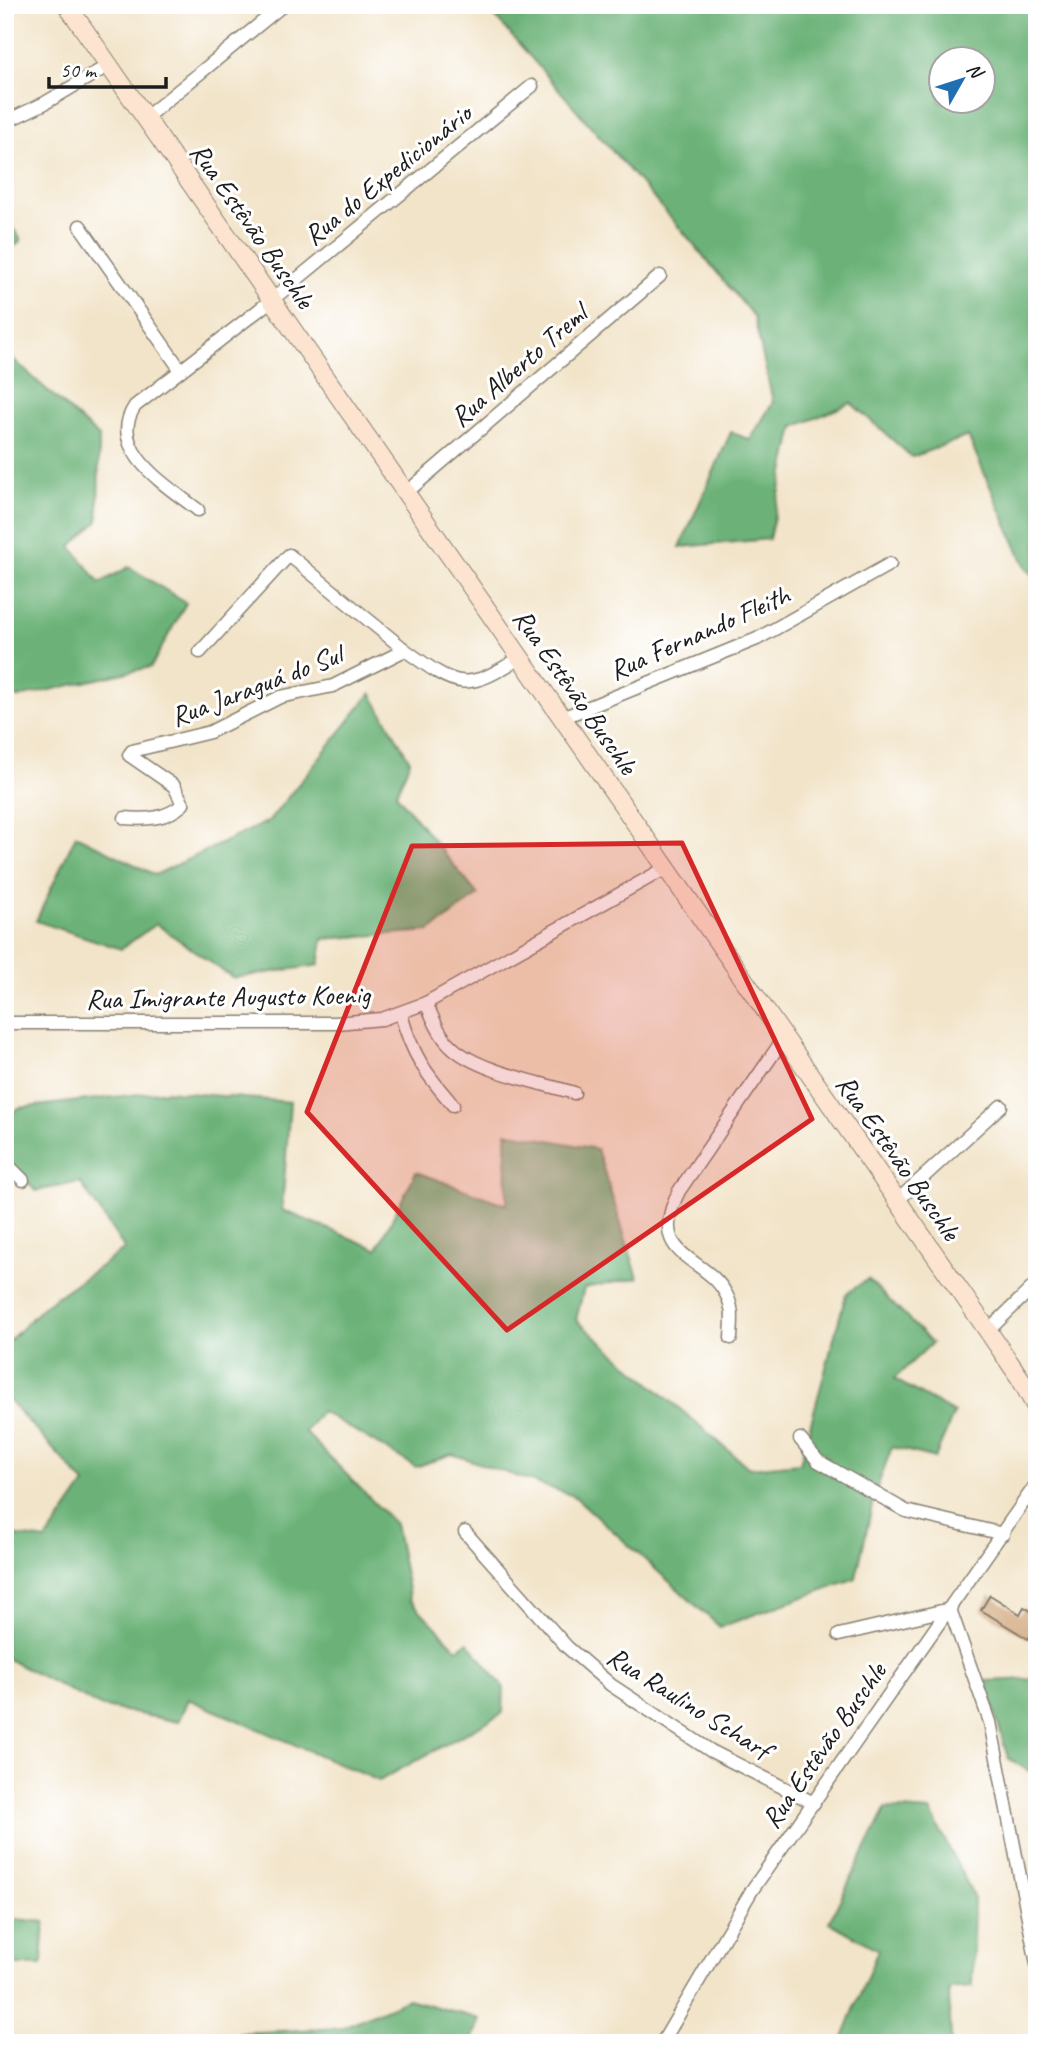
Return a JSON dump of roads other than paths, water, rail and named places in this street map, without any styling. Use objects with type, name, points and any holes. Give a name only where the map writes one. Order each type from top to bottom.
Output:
[{"type":"street","name":"Rua Estêvão Buschle","points":[[67,5],[988,1331],[1037,1409]]},
{"type":"street","points":[[145,118],[283,5]]},
{"type":"street","points":[[5,122],[45,103],[109,65]]},
{"type":"street","name":"Rua do Expedicionário","points":[[198,510],[139,461],[133,452],[127,426],[128,415],[135,406],[273,299],[532,86]]},
{"type":"street","points":[[80,226],[180,369]]},
{"type":"street","name":"Rua Alberto Treml","points":[[407,492],[660,276]]},
{"type":"street","points":[[200,652],[289,555],[405,650],[442,675],[466,684],[491,676],[521,657]]},
{"type":"street","name":"Rua Fernando Fleith","points":[[562,718],[757,639],[890,564]]},
{"type":"street","name":"Rua Jaraguá do Sul","points":[[125,818],[151,819],[175,812],[183,804],[174,786],[130,755],[130,752],[211,732],[280,697],[332,686],[405,650]]},
{"type":"street","name":"Rua Imigrante Augusto Koenig","points":[[5,1023],[336,1023],[401,1014],[426,1003],[666,868]]},
{"type":"street","points":[[426,1003],[443,1037],[460,1054],[484,1065],[574,1093]]},
{"type":"street","points":[[401,1014],[414,1056],[453,1105]]},
{"type":"street","points":[[731,1338],[732,1311],[726,1294],[677,1249],[670,1231],[671,1210],[679,1191],[784,1038]]},
{"type":"street","points":[[897,1201],[1001,1106]]},
{"type":"street","points":[[5,1162],[23,1180]]},
{"type":"street","points":[[988,1331],[1037,1283]]},
{"type":"street","points":[[800,1439],[818,1461],[906,1511],[1003,1534]]},
{"type":"street","name":"Rua Estêvão Buschle","points":[[662,2043],[727,1927],[1037,1483]]},
{"type":"street","name":"Rua Raulino Scharf","points":[[465,1532],[567,1647],[611,1685],[711,1751],[814,1803]]},
{"type":"street","points":[[839,1635],[950,1609],[990,1722],[1033,1924],[1037,1964]]}]
